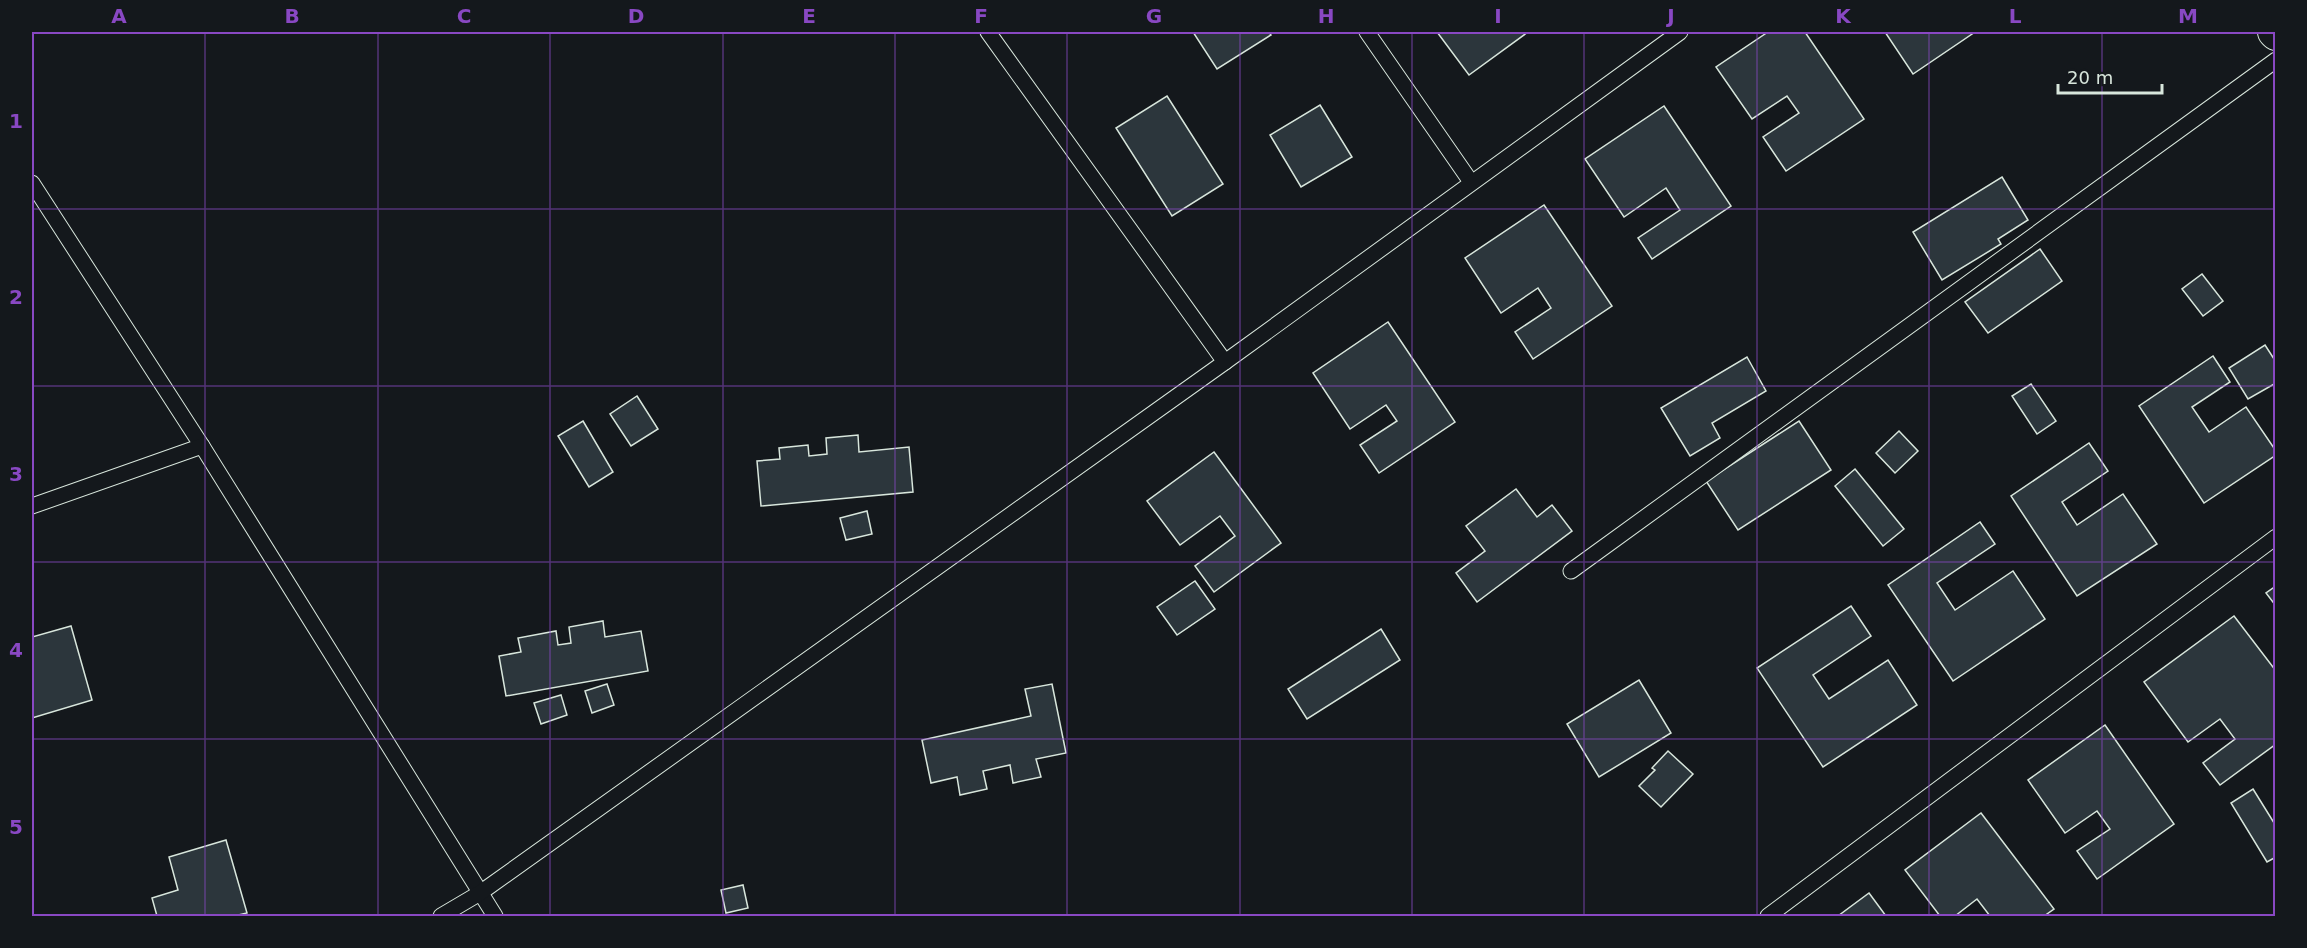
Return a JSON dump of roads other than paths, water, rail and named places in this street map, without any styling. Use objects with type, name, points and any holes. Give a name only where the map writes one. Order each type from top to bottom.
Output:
[{"type":"lane","points":[[988,32],[1225,362]]},
{"type":"lane","points":[[1367,32],[1471,182]]},
{"type":"lane","points":[[441,916],[480,893],[1225,362],[1680,32]]},
{"type":"lane","points":[[1571,571],[2276,60]]},
{"type":"lane","points":[[32,183],[202,446],[495,916]]},
{"type":"lane","points":[[32,506],[202,446]]},
{"type":"lane","points":[[1768,916],[2276,537]]}]
